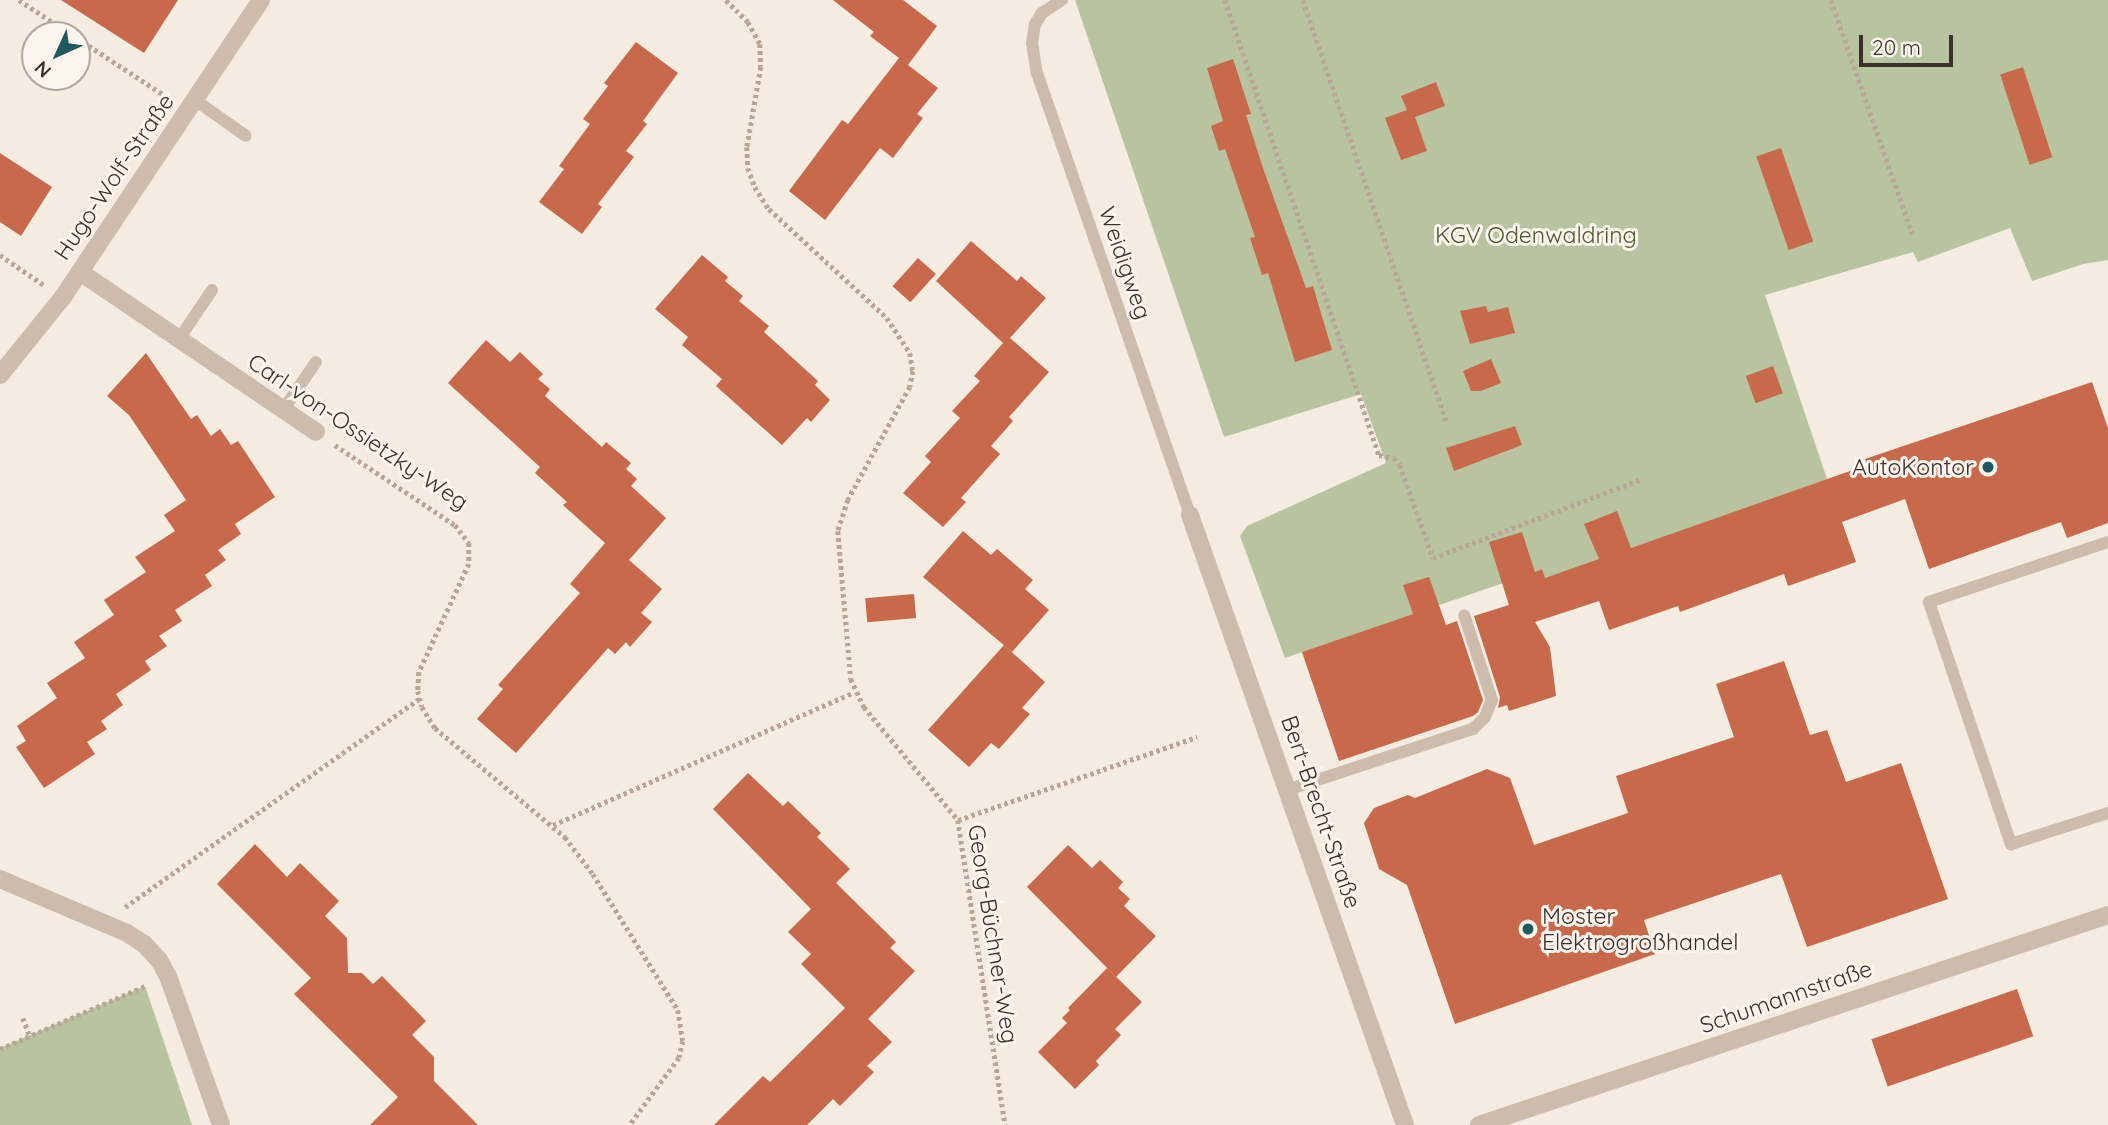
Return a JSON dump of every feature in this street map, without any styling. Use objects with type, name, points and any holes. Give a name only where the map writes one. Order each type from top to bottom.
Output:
[{"type":"street","name":"Hugo-Wolf-Straße","points":[[0,374],[63,297],[261,0]]},
{"type":"street","name":"Carl-von-Ossietzky-Weg","points":[[80,272],[316,432]]},
{"type":"street","name":"Bert-Brecht-Straße","points":[[1190,514],[1405,1125]]},
{"type":"street","points":[[0,879],[103,922],[144,944],[159,960],[168,976],[221,1125]]},
{"type":"street","name":"Schumannstraße","points":[[1479,1125],[2108,915]]},
{"type":"lane","name":"Weidigweg","points":[[1062,0],[1042,13],[1035,24],[1032,43],[1043,90],[1190,514]]},
{"type":"lane","points":[[192,105],[246,136]]},
{"type":"lane","points":[[179,339],[212,290]]},
{"type":"lane","points":[[283,410],[316,362]]},
{"type":"lane","points":[[2108,542],[1929,602],[2011,844],[2108,813]]},
{"type":"lane","points":[[1287,790],[1473,729],[1485,717],[1492,700],[1464,615]]},
{"type":"path","points":[[19,0],[51,21]]},
{"type":"path","points":[[553,825],[854,692],[837,551],[838,531],[848,500],[906,397],[912,381],[912,364],[906,345],[887,318],[769,209],[755,187],[748,168],[747,147],[761,66],[760,44],[748,22],[726,0]]},
{"type":"path","points":[[1225,0],[1379,455],[1394,458],[1400,465],[1433,558],[1642,479]]},
{"type":"path","points":[[1303,0],[1447,423]]},
{"type":"path","points":[[1831,0],[1913,236]]},
{"type":"path","points":[[91,46],[192,105]]},
{"type":"path","points":[[0,256],[63,297]]},
{"type":"path","name":"Carl-von-Ossietzky-Weg","points":[[316,432],[455,526],[469,543],[469,564],[419,672],[419,699]]},
{"type":"path","name":"Georg-Büchner-Weg","points":[[854,692],[958,821],[1005,1125]]},
{"type":"path","points":[[103,922],[419,699],[435,728],[553,825],[593,874],[670,995],[683,1023],[679,1058],[630,1125]]},
{"type":"path","points":[[958,821],[1197,737]]},
{"type":"path","points":[[0,1049],[168,976]]},
{"type":"path","points":[[23,1018],[30,1036]]},
{"type":"green space","name":"KGV Odenwaldring","points":[[1075,0],[2108,0],[2108,260],[2083,264],[2032,281],[2010,228],[1918,262],[1913,252],[1765,295],[1827,479],[1545,579],[1541,570],[1285,658],[1240,536],[1247,526],[1386,463],[1361,394],[1224,437]]},
{"type":"green space","points":[[145,986],[192,1125],[0,1125],[0,1048]]},
{"type":"building","points":[[61,0],[178,0],[144,53]]},
{"type":"building","points":[[833,0],[903,0],[937,26],[908,65],[938,88],[917,114],[923,118],[893,158],[880,148],[825,220],[789,191],[842,120],[848,124],[899,58],[870,36],[874,32]]},
{"type":"building","points":[[636,42],[678,73],[643,121],[647,124],[626,151],[634,157],[598,204],[602,207],[582,234],[539,202],[564,169],[559,166],[590,124],[583,119],[608,86],[604,83]]},
{"type":"building","points":[[1233,59],[1251,114],[1246,115],[1264,171],[1306,288],[1313,286],[1332,350],[1295,362],[1268,273],[1262,275],[1250,238],[1255,237],[1225,149],[1219,151],[1211,126],[1223,121],[1207,68]]},
{"type":"building","points":[[2023,67],[2052,157],[2030,165],[2000,74]]},
{"type":"building","points":[[1436,82],[1445,106],[1415,117],[1427,151],[1401,160],[1385,118],[1407,110],[1401,96]]},
{"type":"building","points":[[1781,148],[1813,242],[1789,250],[1756,156]]},
{"type":"building","points":[[0,153],[52,187],[21,236],[0,222]]},
{"type":"building","points":[[971,241],[1017,281],[1021,276],[1046,298],[1010,338],[1049,372],[1009,417],[1013,421],[991,446],[1000,454],[961,498],[966,502],[943,527],[903,493],[931,462],[925,456],[960,418],[952,411],[980,381],[974,376],[1003,343],[936,281]]},
{"type":"building","points":[[702,255],[728,277],[725,281],[743,296],[739,301],[769,326],[764,332],[818,381],[815,385],[830,400],[811,422],[807,418],[782,445],[716,386],[722,379],[682,345],[688,337],[655,309]]},
{"type":"building","points":[[918,258],[936,274],[910,302],[893,286]]},
{"type":"building","points":[[1486,306],[1488,312],[1508,307],[1515,333],[1470,344],[1460,311]]},
{"type":"building","points":[[486,340],[510,362],[520,352],[543,374],[538,379],[550,389],[545,396],[602,447],[606,442],[631,463],[626,469],[637,479],[631,486],[666,518],[629,560],[662,589],[641,613],[652,622],[630,647],[626,642],[615,654],[608,648],[516,753],[477,719],[503,689],[498,685],[580,593],[570,584],[605,543],[563,505],[567,502],[535,473],[540,467],[448,383]]},
{"type":"building","points":[[146,353],[191,419],[197,415],[211,436],[220,429],[231,445],[238,441],[275,497],[235,524],[241,534],[218,550],[226,560],[205,575],[212,586],[175,610],[182,621],[159,636],[167,646],[145,661],[151,670],[116,694],[123,705],[101,721],[107,729],[87,742],[95,754],[44,788],[16,747],[26,741],[17,726],[57,698],[47,683],[85,658],[74,642],[114,615],[104,600],[146,572],[135,557],[175,531],[164,515],[186,500],[129,415],[107,396]]},
{"type":"building","points":[[1491,359],[1501,383],[1481,391],[1471,391],[1463,371]]},
{"type":"building","points":[[1773,366],[1783,393],[1756,403],[1746,376]]},
{"type":"building","points":[[2092,382],[2108,428],[2108,523],[2067,538],[2061,522],[1929,569],[1905,499],[1842,522],[1856,562],[1788,586],[1784,574],[1680,612],[1678,606],[1609,630],[1599,601],[1535,622],[1550,647],[1556,696],[1509,711],[1507,705],[1498,708],[1500,697],[1474,616],[1509,605],[1489,542],[1522,532],[1535,572],[1542,569],[1545,578],[1599,559],[1584,524],[1617,511],[1631,548],[1867,465],[1865,459]]},
{"type":"building","points":[[1515,426],[1522,445],[1454,471],[1446,448]]},
{"type":"building","points":[[963,531],[991,555],[997,549],[1033,580],[1025,589],[1049,610],[1012,652],[923,577]]},
{"type":"building","points":[[1429,577],[1446,625],[1457,621],[1483,700],[1478,712],[1473,716],[1339,761],[1302,652],[1413,614],[1403,585]]},
{"type":"building","points":[[914,594],[916,618],[867,622],[865,598]]},
{"type":"building","points":[[1004,645],[1045,682],[1022,708],[1030,714],[999,749],[991,743],[969,767],[928,730]]},
{"type":"building","points":[[1784,661],[1810,735],[1827,730],[1846,782],[1901,763],[1948,899],[1807,947],[1781,874],[1644,920],[1655,954],[1455,1024],[1407,885],[1379,869],[1364,823],[1374,808],[1408,795],[1415,798],[1487,769],[1510,778],[1534,845],[1628,813],[1616,776],[1734,737],[1716,684]]},
{"type":"building","points":[[748,773],[783,806],[788,801],[821,833],[817,837],[850,869],[836,883],[896,942],[890,948],[915,971],[868,1019],[892,1042],[867,1066],[874,1072],[840,1106],[833,1099],[807,1125],[714,1125],[763,1076],[770,1082],[845,1008],[801,964],[811,954],[788,932],[811,909],[713,809]]},
{"type":"building","points":[[255,844],[287,877],[300,863],[339,901],[325,916],[347,938],[348,973],[362,973],[373,984],[382,976],[426,1021],[412,1035],[434,1057],[434,1081],[478,1125],[370,1125],[398,1097],[294,994],[311,978],[217,884]]},
{"type":"building","points":[[1068,845],[1092,868],[1100,860],[1123,882],[1118,888],[1130,899],[1124,906],[1156,936],[1116,977],[1027,887]]},
{"type":"building","points":[[1107,968],[1142,1002],[1115,1029],[1121,1035],[1096,1061],[1099,1065],[1075,1089],[1038,1052],[1067,1023],[1062,1018],[1070,1010],[1068,1008]]},
{"type":"building","points":[[2017,989],[2033,1036],[1888,1086],[1871,1039]]},
{"type":"place","name":"AutoKontor","points":[[1988,467]]},
{"type":"place","name":"Moster Elektrogroßhandel","points":[[1528,929]]}]
